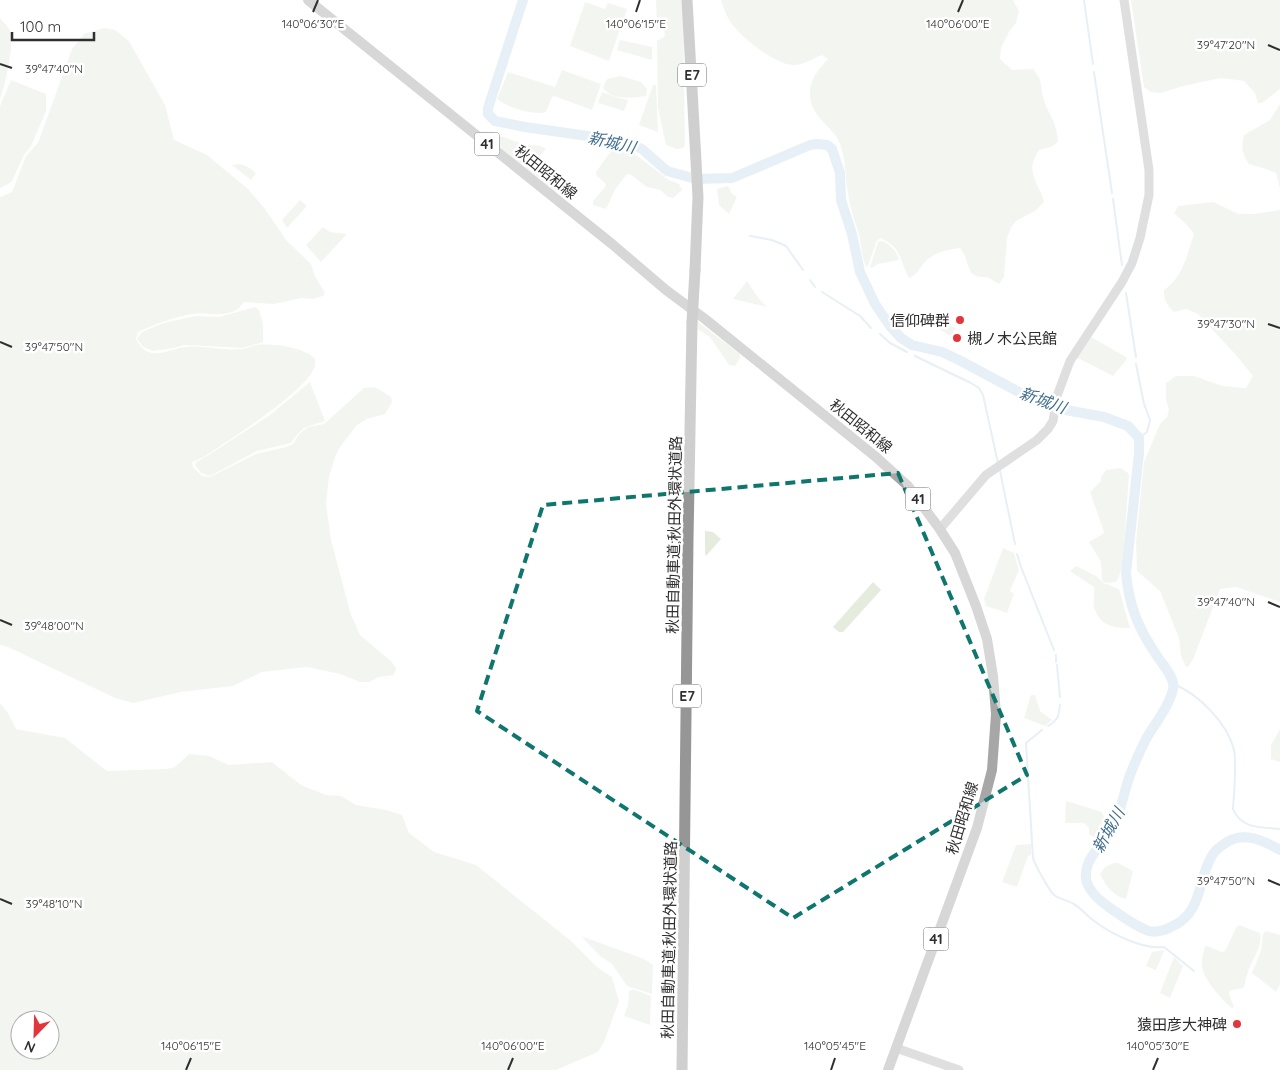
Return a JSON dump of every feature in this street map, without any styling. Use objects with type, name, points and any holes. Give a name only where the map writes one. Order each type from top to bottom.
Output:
[{"type":"highway","name":"秋田自動車道;秋田外環状道路","points":[[682,1070],[688,529],[692,322],[698,197],[687,0]]},
{"type":"main road","name":"秋田昭和線","points":[[308,0],[612,244],[666,290],[705,319],[876,457],[908,486],[940,529],[955,553],[966,576],[987,640],[996,714],[992,770],[977,828],[888,1070]]},
{"type":"street","points":[[940,529],[986,475],[1044,435],[1053,421],[1057,396],[1070,360],[1122,282],[1132,263],[1140,238],[1149,195],[1149,170],[1124,0]]},
{"type":"street","points":[[896,1048],[959,1070]]},
{"type":"highlighted area","points":[[898,473],[1027,775],[793,918],[477,711],[543,505]]},
{"type":"green space","points":[[656,0],[683,0],[685,145],[683,148],[677,149],[666,145],[658,108],[657,41],[665,36],[664,29],[657,26]]},
{"type":"green space","points":[[721,0],[1013,0],[1019,11],[1016,23],[1010,30],[1001,48],[1000,59],[1012,70],[1033,69],[1036,73],[1041,83],[1045,103],[1056,128],[1058,142],[1051,147],[1039,150],[1035,158],[1032,171],[1044,202],[1035,211],[1016,221],[1011,228],[1007,238],[1004,277],[999,284],[987,277],[979,277],[972,274],[960,248],[933,255],[909,278],[900,255],[893,246],[881,238],[877,240],[867,268],[850,204],[841,147],[838,139],[818,116],[811,102],[810,87],[816,74],[828,59],[822,55],[797,65],[785,64],[776,60],[757,48],[732,25]]},
{"type":"green space","points":[[1131,0],[1280,0],[1280,89],[1262,103],[1258,103],[1255,93],[1244,81],[1221,78],[1161,93],[1151,92],[1144,87]]},
{"type":"green space","points":[[585,2],[605,9],[608,3],[627,9],[609,61],[570,46]]},
{"type":"green space","points":[[0,18],[10,31],[11,45],[7,75],[0,99]]},
{"type":"green space","points":[[104,28],[115,30],[129,41],[165,105],[174,140],[207,155],[248,189],[265,209],[287,241],[311,264],[315,276],[325,293],[323,296],[313,299],[301,298],[274,304],[244,302],[238,309],[226,314],[186,315],[138,332],[136,339],[139,344],[145,350],[153,353],[187,347],[245,349],[256,345],[271,345],[304,351],[315,359],[315,366],[298,389],[266,415],[204,457],[192,462],[193,467],[202,476],[210,477],[256,454],[293,444],[299,434],[308,427],[324,424],[364,388],[375,387],[391,397],[392,402],[385,414],[367,419],[357,425],[340,447],[329,477],[326,504],[331,540],[351,615],[360,635],[391,661],[396,668],[394,675],[379,677],[369,682],[360,682],[340,674],[307,667],[262,672],[233,686],[181,692],[133,703],[115,698],[8,647],[0,645],[0,197],[12,192],[26,156],[38,143],[72,49],[84,34]]},
{"type":"green space","points":[[620,40],[652,47],[652,60],[617,50]]},
{"type":"green space","points":[[562,70],[601,84],[592,110],[554,96],[546,112],[535,113],[507,105],[497,99],[508,72],[555,87]]},
{"type":"green space","points":[[621,76],[641,82],[647,89],[646,96],[617,97],[603,88],[607,79]]},
{"type":"green space","points":[[11,80],[46,94],[46,111],[31,146],[24,155],[12,181],[0,188],[0,106]]},
{"type":"green space","points":[[653,85],[656,85],[658,132],[639,125]]},
{"type":"green space","points":[[602,92],[628,100],[624,111],[598,103]]},
{"type":"green space","points":[[1280,104],[1280,189],[1276,173],[1249,164],[1242,147],[1244,135],[1270,120]]},
{"type":"green space","points":[[485,131],[527,145],[541,146],[546,149],[535,162],[538,166],[550,165],[552,167],[557,175],[559,188],[555,192],[483,135]]},
{"type":"green space","points":[[615,149],[636,155],[669,180],[679,184],[682,190],[673,198],[668,197],[660,190],[647,187],[627,174],[615,190],[606,209],[593,205],[593,201],[606,186],[596,175],[596,172]]},
{"type":"green space","points":[[240,164],[256,173],[251,180],[232,165]]},
{"type":"green space","points":[[728,186],[732,194],[737,197],[729,214],[719,205],[717,189]]},
{"type":"green space","points":[[300,200],[307,206],[287,228],[282,220]]},
{"type":"green space","points":[[1213,202],[1239,214],[1280,210],[1280,602],[1236,587],[1220,589],[1194,657],[1189,666],[1186,667],[1181,656],[1179,638],[1160,591],[1137,571],[1136,542],[1144,462],[1160,424],[1167,417],[1169,410],[1166,400],[1166,383],[1176,376],[1194,376],[1222,386],[1246,388],[1253,376],[1198,314],[1186,309],[1174,312],[1167,305],[1164,296],[1164,290],[1176,279],[1184,265],[1194,234],[1174,213],[1178,206]]},
{"type":"green space","points":[[323,227],[330,232],[347,234],[321,262],[306,245]]},
{"type":"green space","points":[[881,241],[893,248],[899,260],[878,264],[872,268],[870,267],[878,242]]},
{"type":"green space","points":[[747,281],[759,299],[767,307],[733,299]]},
{"type":"green space","points":[[255,307],[259,310],[263,324],[263,342],[243,348],[184,345],[153,351],[143,347],[137,339],[142,332],[163,323],[196,316],[219,317]]},
{"type":"green space","points":[[940,321],[956,328],[950,336],[936,327]]},
{"type":"green space","points":[[696,322],[740,354],[740,358],[735,366],[729,365],[710,337],[696,328]]},
{"type":"green space","points":[[1091,337],[1126,357],[1127,359],[1113,376],[1078,358]]},
{"type":"green space","points":[[310,382],[325,421],[302,430],[291,443],[257,451],[210,476],[201,473],[195,465],[196,462],[270,415]]},
{"type":"green space","points":[[1121,468],[1129,474],[1123,563],[1116,582],[1107,583],[1102,581],[1101,562],[1089,542],[1104,532],[1090,492],[1101,481],[1101,477],[1106,470]]},
{"type":"green space","points":[[705,531],[713,532],[721,539],[706,556],[705,553]]},
{"type":"green space","points":[[1003,548],[1014,553],[1019,570],[1010,591],[1014,594],[1007,613],[986,606],[984,599]]},
{"type":"green space","points":[[1076,566],[1096,576],[1104,583],[1119,589],[1130,628],[1113,627],[1099,618],[1094,607],[1094,587],[1070,571]]},
{"type":"green space","points":[[873,582],[881,590],[843,632],[839,632],[833,627]]},
{"type":"green space","points":[[1031,695],[1035,695],[1040,711],[1052,720],[1045,726],[1024,718]]},
{"type":"green space","points":[[0,703],[8,713],[16,729],[65,738],[107,771],[167,769],[175,767],[189,754],[209,756],[229,765],[272,762],[301,785],[326,795],[341,796],[356,805],[402,815],[409,833],[434,852],[476,865],[571,941],[597,967],[612,977],[619,1001],[604,1042],[598,1052],[556,1070],[0,1070]]},
{"type":"green space","points":[[1280,729],[1280,762],[1271,759],[1271,745]]},
{"type":"green space","points":[[1066,801],[1102,812],[1107,823],[1102,833],[1099,836],[1093,837],[1089,834],[1089,828],[1084,823],[1065,823]]},
{"type":"green space","points":[[1031,844],[1031,855],[1028,856],[1017,887],[1002,882],[1016,845]]},
{"type":"green space","points":[[1118,863],[1133,871],[1126,899],[1110,890],[1100,874],[1105,867]]},
{"type":"green space","points":[[1239,925],[1260,933],[1261,938],[1259,948],[1247,974],[1244,988],[1231,990],[1229,993],[1234,1007],[1232,1008],[1205,977],[1202,961],[1205,946],[1222,952],[1225,951]]},
{"type":"green space","points":[[1266,931],[1280,935],[1280,985],[1276,992],[1252,973],[1261,951],[1263,934]]},
{"type":"green space","points":[[581,936],[644,959],[653,965],[652,994],[627,986],[612,964],[600,956]]},
{"type":"green space","points":[[1163,950],[1156,970],[1146,966],[1152,952]]},
{"type":"green space","points":[[1174,957],[1183,966],[1170,998],[1160,993]]},
{"type":"green space","points":[[633,989],[651,996],[650,1025],[624,1016],[628,1005],[629,991]]},
{"type":"waterway","name":"新城川","points":[[523,0],[488,108],[488,114],[495,121],[630,144],[642,149],[667,171],[696,179],[732,178],[810,145],[827,145],[832,149],[840,173],[841,200],[852,234],[860,272],[875,304],[901,338],[912,345],[942,352],[1034,400],[1055,408],[1104,417],[1128,426],[1139,438],[1126,573],[1127,585],[1132,606],[1140,626],[1150,646],[1171,677],[1173,689],[1168,702],[1135,762],[1115,823],[1089,861],[1086,873],[1087,884],[1106,905],[1134,924],[1152,932],[1164,930],[1182,921],[1189,913],[1195,904],[1208,863],[1214,852],[1227,842],[1241,837],[1254,838],[1280,850]]},
{"type":"waterway","points":[[1084,0],[1093,64]]},
{"type":"waterway","points":[[1094,72],[1112,193]]},
{"type":"waterway","points":[[1113,199],[1122,265]]},
{"type":"waterway","points":[[750,236],[772,240],[786,246],[803,270]]},
{"type":"waterway","points":[[810,280],[815,287]]},
{"type":"waterway","points":[[822,292],[860,316],[871,328]]},
{"type":"waterway","points":[[1126,293],[1136,357]]},
{"type":"waterway","points":[[880,334],[890,343],[907,352]]},
{"type":"waterway","points":[[915,356],[979,388],[983,395],[998,463]]},
{"type":"waterway","points":[[1136,364],[1144,404],[1150,420],[1147,432],[1139,438]]},
{"type":"waterway","points":[[1000,471],[1015,544]]},
{"type":"waterway","points":[[1017,554],[1054,650]]},
{"type":"waterway","points":[[1056,655],[1056,662]]},
{"type":"waterway","points":[[1057,665],[1060,697]]},
{"type":"waterway","points":[[1173,684],[1183,688],[1202,702],[1219,720],[1231,740],[1235,764],[1233,809],[1237,816],[1246,824],[1252,826],[1280,829]]},
{"type":"waterway","points":[[1048,726],[1057,717],[1060,705]]},
{"type":"waterway","points":[[1042,730],[1026,743],[1033,858],[1049,888],[1058,898],[1075,905],[1108,930],[1127,940],[1146,946],[1164,947],[1194,971]]},
{"type":"place","name":"信仰碑群","points":[[960,320]]},
{"type":"place","name":"槻ノ木公民館","points":[[957,338]]},
{"type":"place","name":"猿田彦大神碑","points":[[1237,1024]]}]
